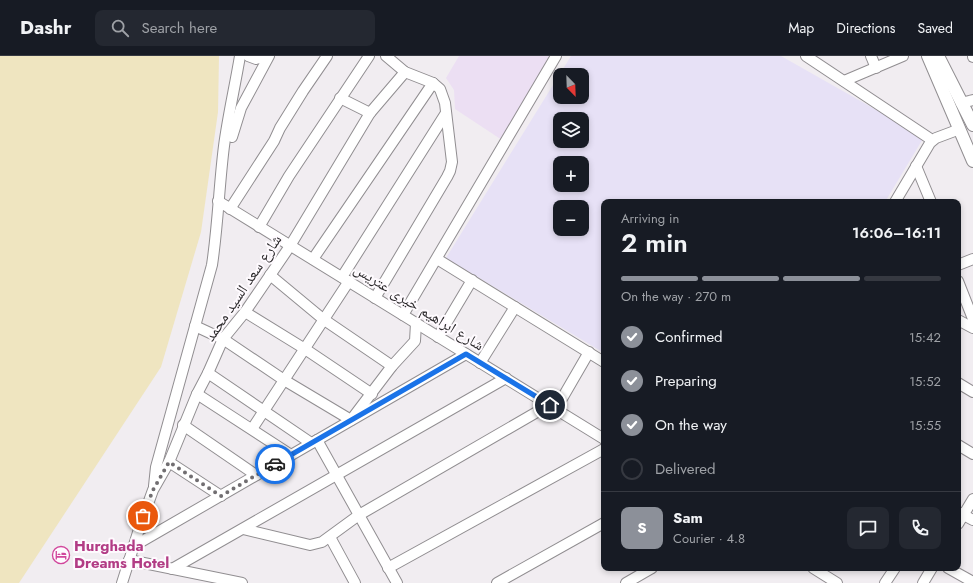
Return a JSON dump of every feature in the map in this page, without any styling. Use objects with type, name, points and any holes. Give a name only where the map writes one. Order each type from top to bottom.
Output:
[{"type":"main road","points":[[928,56],[973,161]]},
{"type":"main road","points":[[938,56],[973,125]]},
{"type":"street","points":[[153,490],[156,466],[212,264],[224,146],[240,56]]},
{"type":"street","points":[[248,56],[256,59],[268,56]]},
{"type":"street","points":[[219,204],[226,184],[233,129],[268,56]]},
{"type":"street","points":[[230,209],[274,141],[280,128],[303,91],[327,56]]},
{"type":"street","points":[[259,227],[289,176],[369,56]]},
{"type":"street","points":[[375,298],[450,171],[452,162],[445,103],[440,89],[433,83],[405,72],[386,56]]},
{"type":"street","points":[[403,315],[556,56]]},
{"type":"street","points":[[806,56],[932,140]]},
{"type":"street","points":[[871,56],[876,68]]},
{"type":"street","points":[[844,81],[904,56]]},
{"type":"street","name":"شارع سعد السيد محمد","points":[[122,583],[132,547],[153,490],[169,462],[197,394],[223,339],[246,312],[290,246],[370,114],[405,72]]},
{"type":"street","points":[[313,259],[433,83]]},
{"type":"street","points":[[340,98],[370,114]]},
{"type":"street","points":[[961,103],[973,100]]},
{"type":"street","points":[[252,429],[324,320],[345,279],[446,113]]},
{"type":"street","points":[[897,199],[927,146],[932,140],[960,129]]},
{"type":"street","points":[[916,166],[930,199]]},
{"type":"street","name":"شارع ابراهيم خيرى عتريس","points":[[219,204],[230,209],[313,259],[601,437]]},
{"type":"street","points":[[437,259],[601,360]]},
{"type":"street","points":[[961,264],[973,259]]},
{"type":"street","points":[[270,275],[324,320],[392,366]]},
{"type":"street","points":[[438,337],[472,280]]},
{"type":"street","points":[[961,288],[972,312]]},
{"type":"street","points":[[480,363],[515,307]]},
{"type":"street","points":[[246,312],[372,394]]},
{"type":"street","points":[[961,322],[973,328]]},
{"type":"street","points":[[351,420],[392,366],[415,341],[416,323]]},
{"type":"street","points":[[195,326],[223,339],[284,380],[351,420]]},
{"type":"street","points":[[243,529],[310,545],[322,542],[359,515],[553,407],[589,352]]},
{"type":"street","points":[[132,547],[466,354]]},
{"type":"street","points":[[208,373],[264,411],[314,442],[337,475],[397,583]]},
{"type":"street","points":[[172,569],[506,378]]},
{"type":"street","points":[[961,385],[973,392]]},
{"type":"street","points":[[197,394],[292,455]]},
{"type":"street","points":[[184,425],[256,475]]},
{"type":"street","points":[[961,447],[973,454]]},
{"type":"street","points":[[388,568],[601,451]]},
{"type":"street","points":[[169,462],[221,496]]},
{"type":"street","points":[[961,516],[973,499]]},
{"type":"street","points":[[961,517],[973,520]]},
{"type":"street","points":[[497,583],[601,525]]},
{"type":"street","points":[[330,537],[351,581]]},
{"type":"street","points":[[129,560],[242,583]]},
{"type":"street","points":[[626,583],[647,571]]},
{"type":"street","points":[[818,571],[837,583]]},
{"type":"street","points":[[885,583],[893,571]]},
{"type":"street","points":[[923,583],[930,571]]},
{"type":"street","points":[[953,571],[973,582]]},
{"type":"shaded area","points":[[459,56],[549,56],[502,140],[455,109],[454,90],[446,78]]},
{"type":"shaded area","points":[[571,56],[781,56],[924,137],[887,199],[601,199],[601,351],[446,258],[553,85],[553,104],[589,104],[589,68],[564,68]]},
{"type":"sand","points":[[0,56],[219,56],[218,112],[201,232],[161,367],[19,583],[0,583]]},
{"type":"way so far","points":[[143,516],[153,490],[169,462],[221,496],[275,464]]},
{"type":"place","name":"Hurghada Dreams Hotel","points":[[61,555]]},
{"type":"route","points":[[275,464],[466,354],[550,405]]}]
